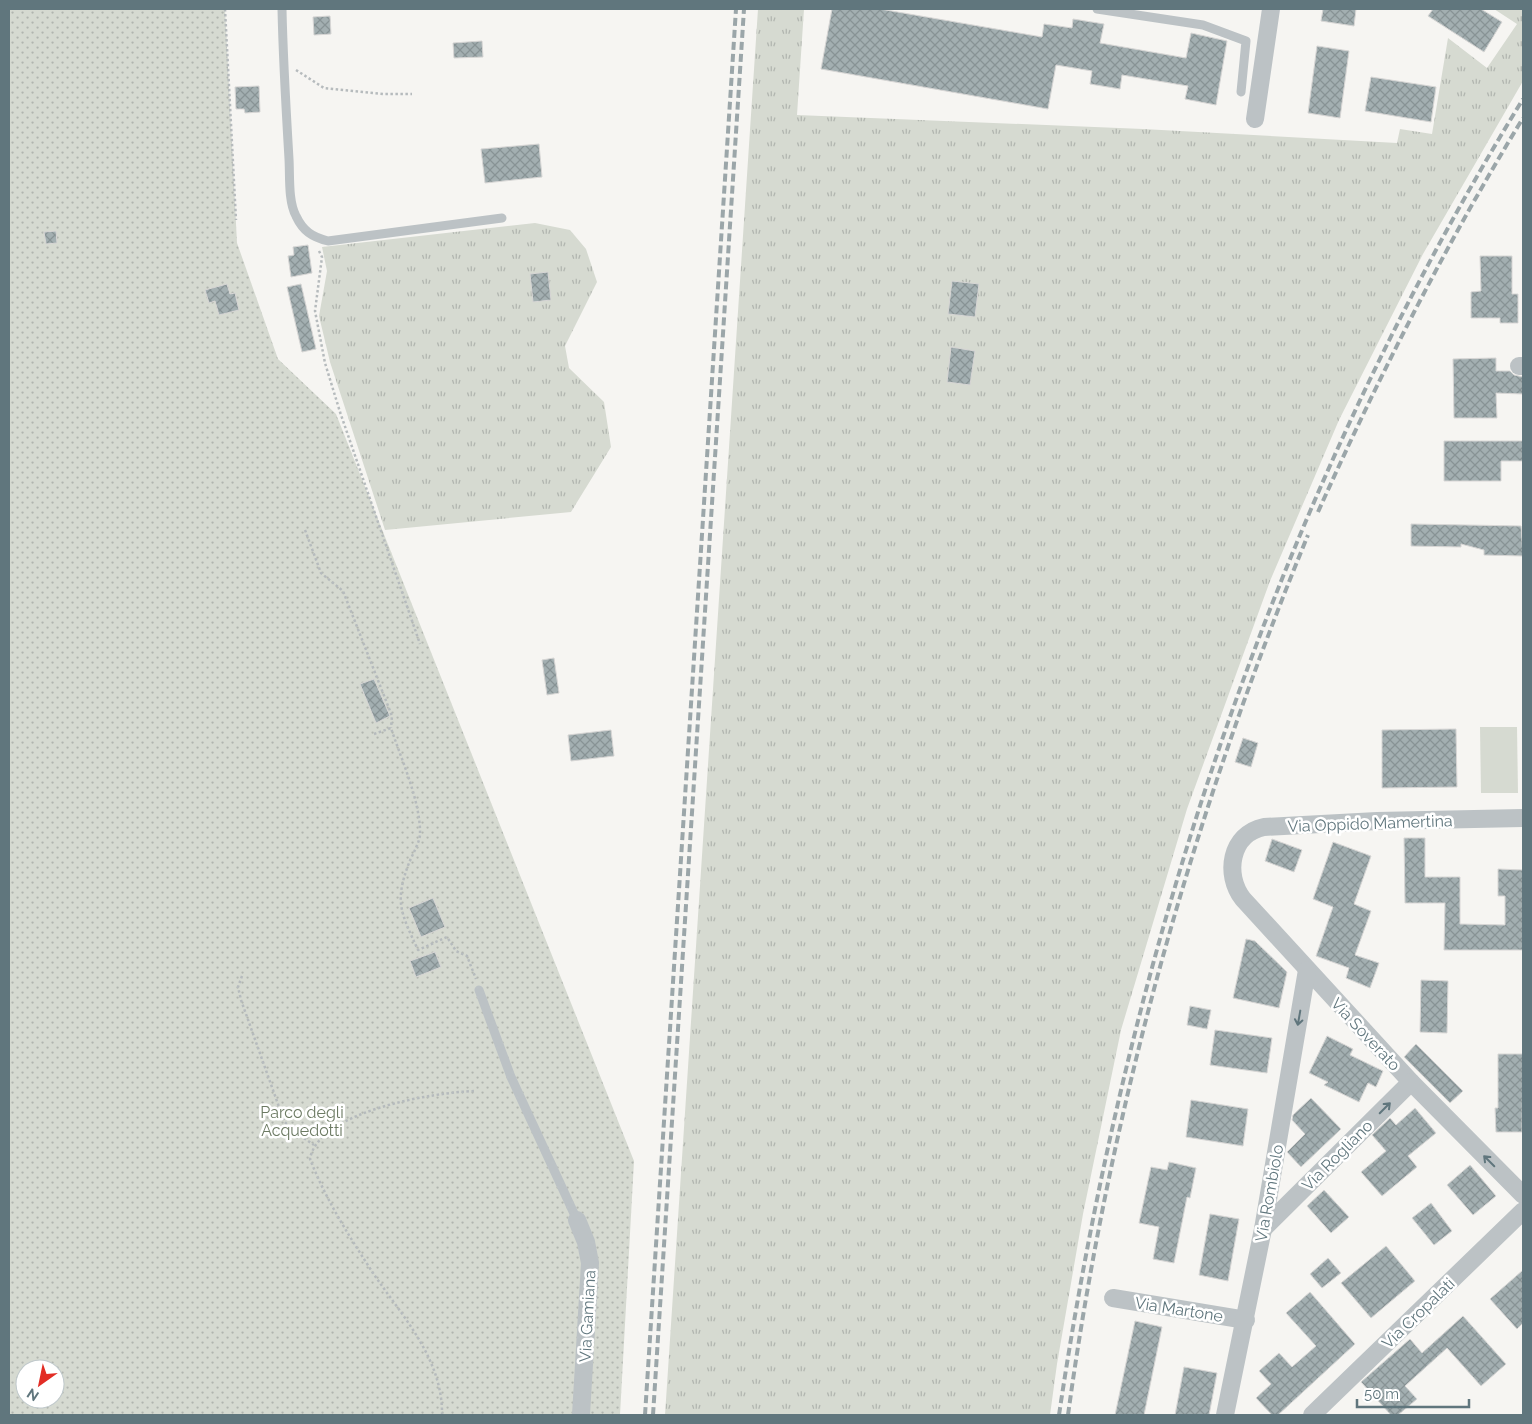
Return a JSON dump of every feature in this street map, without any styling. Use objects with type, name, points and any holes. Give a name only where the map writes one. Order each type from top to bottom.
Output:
[{"type":"street","points":[[1255,119],[1271,9]]},
{"type":"street","name":"Via Oppido Mamertina","points":[[1233,860],[1236,848],[1244,838],[1254,830],[1264,828],[1377,821],[1523,818]]},
{"type":"street","name":"Via Soverato","points":[[1233,860],[1232,874],[1238,893],[1411,1082],[1523,1195]]},
{"type":"street","name":"Via Rombiolo","points":[[1225,1415],[1246,1320],[1263,1229],[1307,970]]},
{"type":"street","name":"Via Rogliano","points":[[1263,1229],[1411,1082]]},
{"type":"street","name":"Via Cropalati","points":[[1312,1415],[1523,1211]]},
{"type":"street","name":"Via Gamiana","points":[[576,1220],[586,1242],[590,1263],[581,1415]]},
{"type":"street","name":"Via Martone","points":[[1113,1298],[1246,1320]]},
{"type":"lane","points":[[282,9],[283,61],[295,214],[303,228],[314,238],[328,241],[502,218]]},
{"type":"lane","points":[[1097,9],[1203,25],[1246,41],[1266,45]]},
{"type":"lane","points":[[1240,92],[1246,41]]},
{"type":"lane","points":[[479,990],[511,1077],[576,1220]]},
{"type":"path","points":[[225,9],[236,220]]},
{"type":"path","points":[[283,61],[324,88],[384,94],[412,94]]},
{"type":"path","points":[[314,238],[322,257],[315,311],[325,363],[420,644]]},
{"type":"path","points":[[305,530],[321,573],[342,591],[392,716],[391,728],[418,811],[420,836],[401,885],[399,898],[408,928],[418,950],[447,937],[456,951],[467,956],[474,970],[479,990]]},
{"type":"path","points":[[374,734],[391,728]]},
{"type":"path","points":[[242,976],[238,988],[240,1000],[284,1121],[292,1130],[314,1145]]},
{"type":"path","points":[[442,1415],[437,1382],[426,1352],[412,1326],[374,1274],[337,1217],[310,1159],[314,1145],[328,1130],[344,1122],[421,1097],[476,1092]]},
{"type":"green space","name":"Parco degli Acquedotti","points":[[9,9],[225,9],[237,243],[278,359],[336,414],[634,1161],[620,1415],[9,1415]]},
{"type":"green space","points":[[758,9],[804,9],[797,115],[1143,129],[1397,143],[1400,129],[1432,134],[1448,38],[1487,68],[1517,24],[1494,9],[1523,9],[1523,81],[1423,254],[1339,420],[1270,581],[1187,809],[1121,1030],[1083,1214],[1050,1415],[665,1415]]},
{"type":"green space","points":[[535,223],[570,230],[586,249],[597,282],[565,346],[569,368],[604,402],[611,447],[571,512],[385,530],[330,362],[319,316],[327,271],[322,247]]},
{"type":"green space","points":[[1480,727],[1517,727],[1518,793],[1481,793]]},
{"type":"building","points":[[832,9],[880,9],[1042,37],[1044,24],[1072,28],[1073,19],[1104,24],[1100,43],[1186,58],[1191,33],[1227,41],[1216,105],[1185,99],[1188,86],[1122,75],[1120,89],[1090,84],[1092,71],[1056,65],[1048,109],[821,69]]},
{"type":"building","points":[[1323,9],[1356,9],[1354,26],[1321,21]]},
{"type":"building","points":[[1433,9],[1481,9],[1502,22],[1484,52],[1428,16]]},
{"type":"building","points":[[330,16],[331,34],[314,35],[313,17]]},
{"type":"building","points":[[482,41],[483,57],[454,58],[453,43]]},
{"type":"building","points":[[1317,46],[1349,51],[1340,118],[1308,113]]},
{"type":"building","points":[[1371,77],[1436,87],[1431,122],[1365,111]]},
{"type":"building","points":[[259,86],[260,112],[245,113],[244,109],[236,109],[235,87]]},
{"type":"building","points":[[539,144],[542,177],[485,183],[481,149]]},
{"type":"building","points":[[56,231],[57,243],[46,244],[44,232]]},
{"type":"building","points":[[308,245],[312,273],[291,277],[288,256],[294,255],[293,247]]},
{"type":"building","points":[[1480,256],[1512,256],[1512,294],[1518,294],[1518,323],[1500,323],[1500,318],[1471,318],[1471,292],[1481,291]]},
{"type":"building","points":[[548,272],[551,300],[533,302],[530,274]]},
{"type":"building","points":[[952,281],[979,284],[975,317],[948,314]]},
{"type":"building","points":[[227,284],[230,294],[235,293],[239,310],[219,315],[215,301],[209,303],[205,290]]},
{"type":"building","points":[[301,284],[316,349],[302,352],[287,287]]},
{"type":"building","points":[[951,347],[975,351],[970,385],[947,382]]},
{"type":"building","points":[[1496,358],[1496,371],[1510,371],[1514,375],[1523,377],[1523,394],[1496,393],[1497,418],[1454,418],[1453,359]]},
{"type":"building","points":[[1444,441],[1523,441],[1523,461],[1501,461],[1501,481],[1444,481]]},
{"type":"building","points":[[1411,524],[1521,526],[1523,556],[1484,555],[1484,550],[1461,544],[1461,547],[1411,546]]},
{"type":"building","points":[[554,658],[559,693],[547,695],[542,660]]},
{"type":"building","points":[[374,679],[390,716],[376,723],[360,684]]},
{"type":"building","points":[[1456,729],[1457,787],[1382,788],[1382,730]]},
{"type":"building","points":[[611,730],[614,756],[571,761],[568,735]]},
{"type":"building","points":[[1243,738],[1258,743],[1251,767],[1235,762]]},
{"type":"building","points":[[1404,838],[1425,838],[1425,877],[1460,877],[1460,924],[1505,925],[1505,896],[1498,896],[1498,869],[1523,870],[1523,950],[1444,950],[1445,903],[1405,903]]},
{"type":"building","points":[[1272,839],[1302,850],[1294,872],[1265,861]]},
{"type":"building","points":[[1333,842],[1371,856],[1354,904],[1371,911],[1355,955],[1379,963],[1370,988],[1346,978],[1349,968],[1316,956],[1333,907],[1313,899]]},
{"type":"building","points":[[433,898],[445,927],[421,937],[409,908]]},
{"type":"building","points":[[1246,939],[1255,941],[1287,972],[1279,1008],[1233,998]]},
{"type":"building","points":[[435,952],[441,967],[416,977],[410,961]]},
{"type":"building","points":[[1421,980],[1448,981],[1447,1033],[1420,1032]]},
{"type":"building","points":[[1190,1006],[1211,1010],[1207,1029],[1187,1025]]},
{"type":"building","points":[[1215,1030],[1272,1038],[1267,1073],[1210,1065]]},
{"type":"building","points":[[1327,1036],[1353,1049],[1350,1055],[1383,1071],[1376,1087],[1368,1083],[1359,1102],[1324,1085],[1328,1082],[1309,1073]]},
{"type":"building","points":[[1416,1044],[1463,1091],[1450,1103],[1404,1057]]},
{"type":"building","points":[[1498,1054],[1523,1054],[1522,1132],[1496,1132],[1495,1108],[1498,1108]]},
{"type":"building","points":[[1311,1098],[1341,1129],[1301,1167],[1287,1152],[1305,1134],[1292,1120],[1293,1115]]},
{"type":"building","points":[[1191,1100],[1248,1109],[1243,1146],[1186,1137]]},
{"type":"building","points":[[1415,1108],[1436,1133],[1408,1156],[1417,1167],[1382,1196],[1361,1172],[1386,1151],[1372,1135],[1390,1118],[1396,1125]]},
{"type":"building","points":[[1169,1162],[1196,1168],[1190,1198],[1187,1197],[1174,1263],[1153,1259],[1159,1227],[1139,1223],[1151,1167],[1167,1170]]},
{"type":"building","points":[[1470,1165],[1496,1196],[1473,1215],[1447,1185]]},
{"type":"building","points":[[1324,1190],[1349,1217],[1331,1233],[1307,1206]]},
{"type":"building","points":[[1431,1203],[1452,1231],[1434,1245],[1412,1218]]},
{"type":"building","points":[[1210,1214],[1239,1219],[1228,1281],[1199,1275]]},
{"type":"building","points":[[1386,1246],[1415,1281],[1371,1318],[1341,1283]]},
{"type":"building","points":[[1328,1258],[1341,1273],[1322,1288],[1310,1274]]},
{"type":"building","points":[[1523,1270],[1523,1323],[1517,1329],[1490,1299]]},
{"type":"building","points":[[1310,1292],[1355,1344],[1278,1415],[1272,1415],[1256,1398],[1271,1384],[1259,1371],[1279,1353],[1292,1367],[1316,1346],[1286,1313]]},
{"type":"building","points":[[1463,1316],[1506,1364],[1481,1386],[1447,1348],[1405,1386],[1417,1399],[1398,1415],[1391,1415],[1361,1382],[1410,1339],[1422,1353]]},
{"type":"building","points":[[1135,1321],[1162,1327],[1144,1415],[1115,1415]]},
{"type":"building","points":[[1184,1367],[1217,1373],[1209,1415],[1175,1415]]},
{"type":"railway","points":[[645,1415],[736,9]]},
{"type":"railway","points":[[653,1415],[744,9]]},
{"type":"railway","points":[[1059,1415],[1089,1241],[1126,1070],[1171,900],[1224,733],[1286,569],[1356,409],[1435,252],[1523,99]]},
{"type":"railway","points":[[1318,512],[1414,311],[1467,214],[1523,118]]},
{"type":"railway","points":[[1068,1415],[1085,1302],[1106,1190],[1131,1078],[1160,968],[1192,858],[1227,749],[1266,641],[1308,535]]}]
